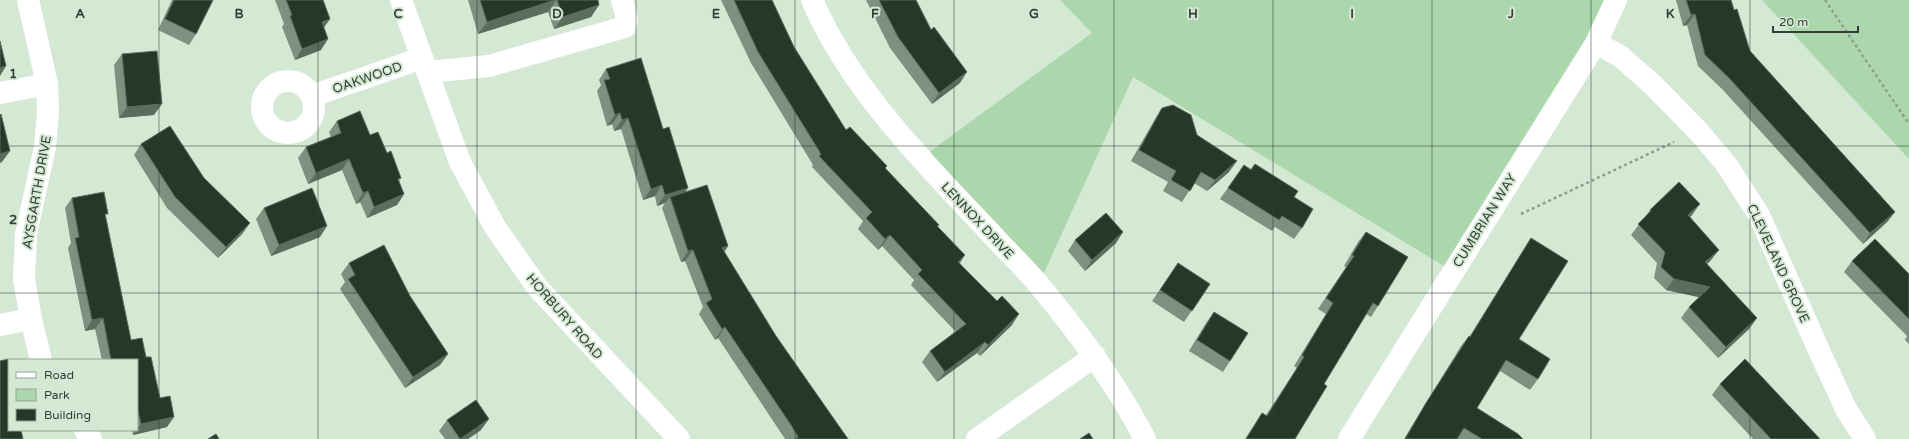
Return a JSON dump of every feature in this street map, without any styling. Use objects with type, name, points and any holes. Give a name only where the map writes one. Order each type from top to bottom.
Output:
[{"type":"main road","name":"AYSGARTH DRIVE","points":[[28,0],[47,84],[48,111],[45,147],[26,234],[24,278],[31,319],[41,359]]},
{"type":"main road","name":"HORBURY ROAD","points":[[401,0],[460,162],[495,227],[537,287],[679,439]]},
{"type":"main road","name":"OAKWOOD","points":[[312,96],[425,65],[489,66],[625,27],[627,18],[622,0]]},
{"type":"main road","name":"LENNOX DRIVE","points":[[812,0],[847,65],[886,119],[1039,284],[1095,356],[1128,406],[1145,439]]},
{"type":"main road","name":"CUMBRIAN WAY","points":[[1349,439],[1596,43],[1616,0]]},
{"type":"main road","name":"CLEVELAND GROVE","points":[[1596,43],[1620,56],[1654,86],[1698,131],[1726,164],[1759,215],[1846,409],[1865,439]]},
{"type":"main road","points":[[0,93],[47,84]]},
{"type":"main road","points":[[0,325],[31,319]]},
{"type":"main road","points":[[977,439],[1095,356]]},
{"type":"main road","points":[[85,431],[91,439]]},
{"type":"path","points":[[1825,0],[1909,124]]},
{"type":"path","points":[[1518,215],[1698,131]]},
{"type":"green space","points":[[1060,0],[1616,0],[1452,271],[1133,77],[1039,284],[921,158],[1092,33]]},
{"type":"green space","points":[[1762,0],[1909,0],[1909,159]]},
{"type":"building","points":[[174,0],[213,0],[196,34],[165,19]]},
{"type":"building","points":[[286,0],[323,0],[330,19],[322,22],[328,39],[302,49]]},
{"type":"building","points":[[480,0],[555,0],[487,22]]},
{"type":"building","points":[[557,0],[598,0],[599,5],[563,17]]},
{"type":"building","points":[[734,0],[772,0],[794,47],[846,130],[850,127],[887,166],[885,168],[965,255],[958,262],[997,301],[1002,296],[1019,314],[988,345],[985,342],[945,372],[930,351],[966,324],[918,274],[922,270],[890,235],[885,239],[866,218],[872,212],[819,156],[821,154],[758,52]]},
{"type":"building","points":[[879,0],[916,0],[931,30],[934,27],[967,72],[939,93],[898,37]]},
{"type":"building","points":[[1686,0],[1731,0],[1734,10],[1737,9],[1750,51],[1895,212],[1870,233],[1730,79],[1705,55],[1695,14],[1691,15]]},
{"type":"building","points":[[0,41],[6,66],[0,68]]},
{"type":"building","points":[[157,51],[162,104],[127,107],[122,54]]},
{"type":"building","points":[[641,58],[663,129],[669,127],[688,188],[665,195],[662,185],[651,189],[628,118],[622,120],[620,113],[615,115],[604,80],[610,79],[606,69]]},
{"type":"building","points":[[1173,105],[1191,115],[1197,135],[1237,161],[1215,180],[1201,172],[1190,191],[1171,180],[1176,171],[1139,150],[1162,108]]},
{"type":"building","points":[[360,111],[370,135],[378,132],[387,153],[391,151],[401,178],[398,179],[404,194],[374,207],[368,191],[363,193],[349,159],[316,173],[306,147],[341,133],[337,121]]},
{"type":"building","points":[[1,114],[10,151],[0,154],[0,115]]},
{"type":"building","points":[[170,126],[204,178],[250,223],[226,247],[175,197],[141,144]]},
{"type":"building","points":[[1255,164],[1298,191],[1294,197],[1313,209],[1302,228],[1282,216],[1279,220],[1228,188],[1244,165],[1251,170]]},
{"type":"building","points":[[1679,182],[1700,204],[1688,215],[1719,250],[1705,262],[1757,318],[1726,347],[1689,307],[1710,287],[1674,279],[1661,267],[1665,252],[1638,224]]},
{"type":"building","points":[[707,185],[728,246],[722,248],[776,336],[848,439],[795,439],[798,437],[791,425],[725,327],[722,329],[706,303],[712,299],[693,250],[688,251],[670,197]]},
{"type":"building","points":[[312,188],[327,226],[279,245],[264,208]]},
{"type":"building","points":[[104,192],[108,214],[105,214],[131,340],[142,338],[146,357],[151,357],[160,398],[170,396],[174,417],[141,424],[138,411],[138,359],[111,359],[103,318],[92,320],[75,238],[79,237],[72,198]]},
{"type":"building","points":[[1106,213],[1123,232],[1092,260],[1075,240]]},
{"type":"building","points":[[1366,232],[1408,257],[1378,306],[1373,303],[1324,384],[1327,386],[1295,439],[1246,439],[1262,413],[1267,416],[1304,357],[1302,355],[1333,303],[1326,298],[1354,256],[1352,255]]},
{"type":"building","points":[[1531,238],[1568,261],[1519,339],[1550,359],[1538,379],[1506,360],[1477,408],[1518,434],[1523,439],[1482,439],[1464,428],[1457,439],[1405,439],[1426,403],[1469,336],[1470,337]]},
{"type":"building","points":[[1875,239],[1909,274],[1909,319],[1852,261]]},
{"type":"building","points":[[384,245],[410,296],[448,354],[413,377],[348,279],[355,275],[349,263]]},
{"type":"building","points":[[1178,263],[1210,284],[1192,311],[1160,290]]},
{"type":"building","points":[[1214,312],[1248,333],[1230,361],[1197,340]]},
{"type":"building","points":[[8,359],[8,431],[21,431],[23,439],[0,439],[0,361]]},
{"type":"building","points":[[1745,359],[1820,439],[1771,439],[1720,384]]},
{"type":"building","points":[[476,400],[489,419],[460,439],[447,420]]},
{"type":"building","points":[[1089,433],[1093,439],[1080,439]]},
{"type":"building","points":[[216,434],[219,439],[208,439]]}]
